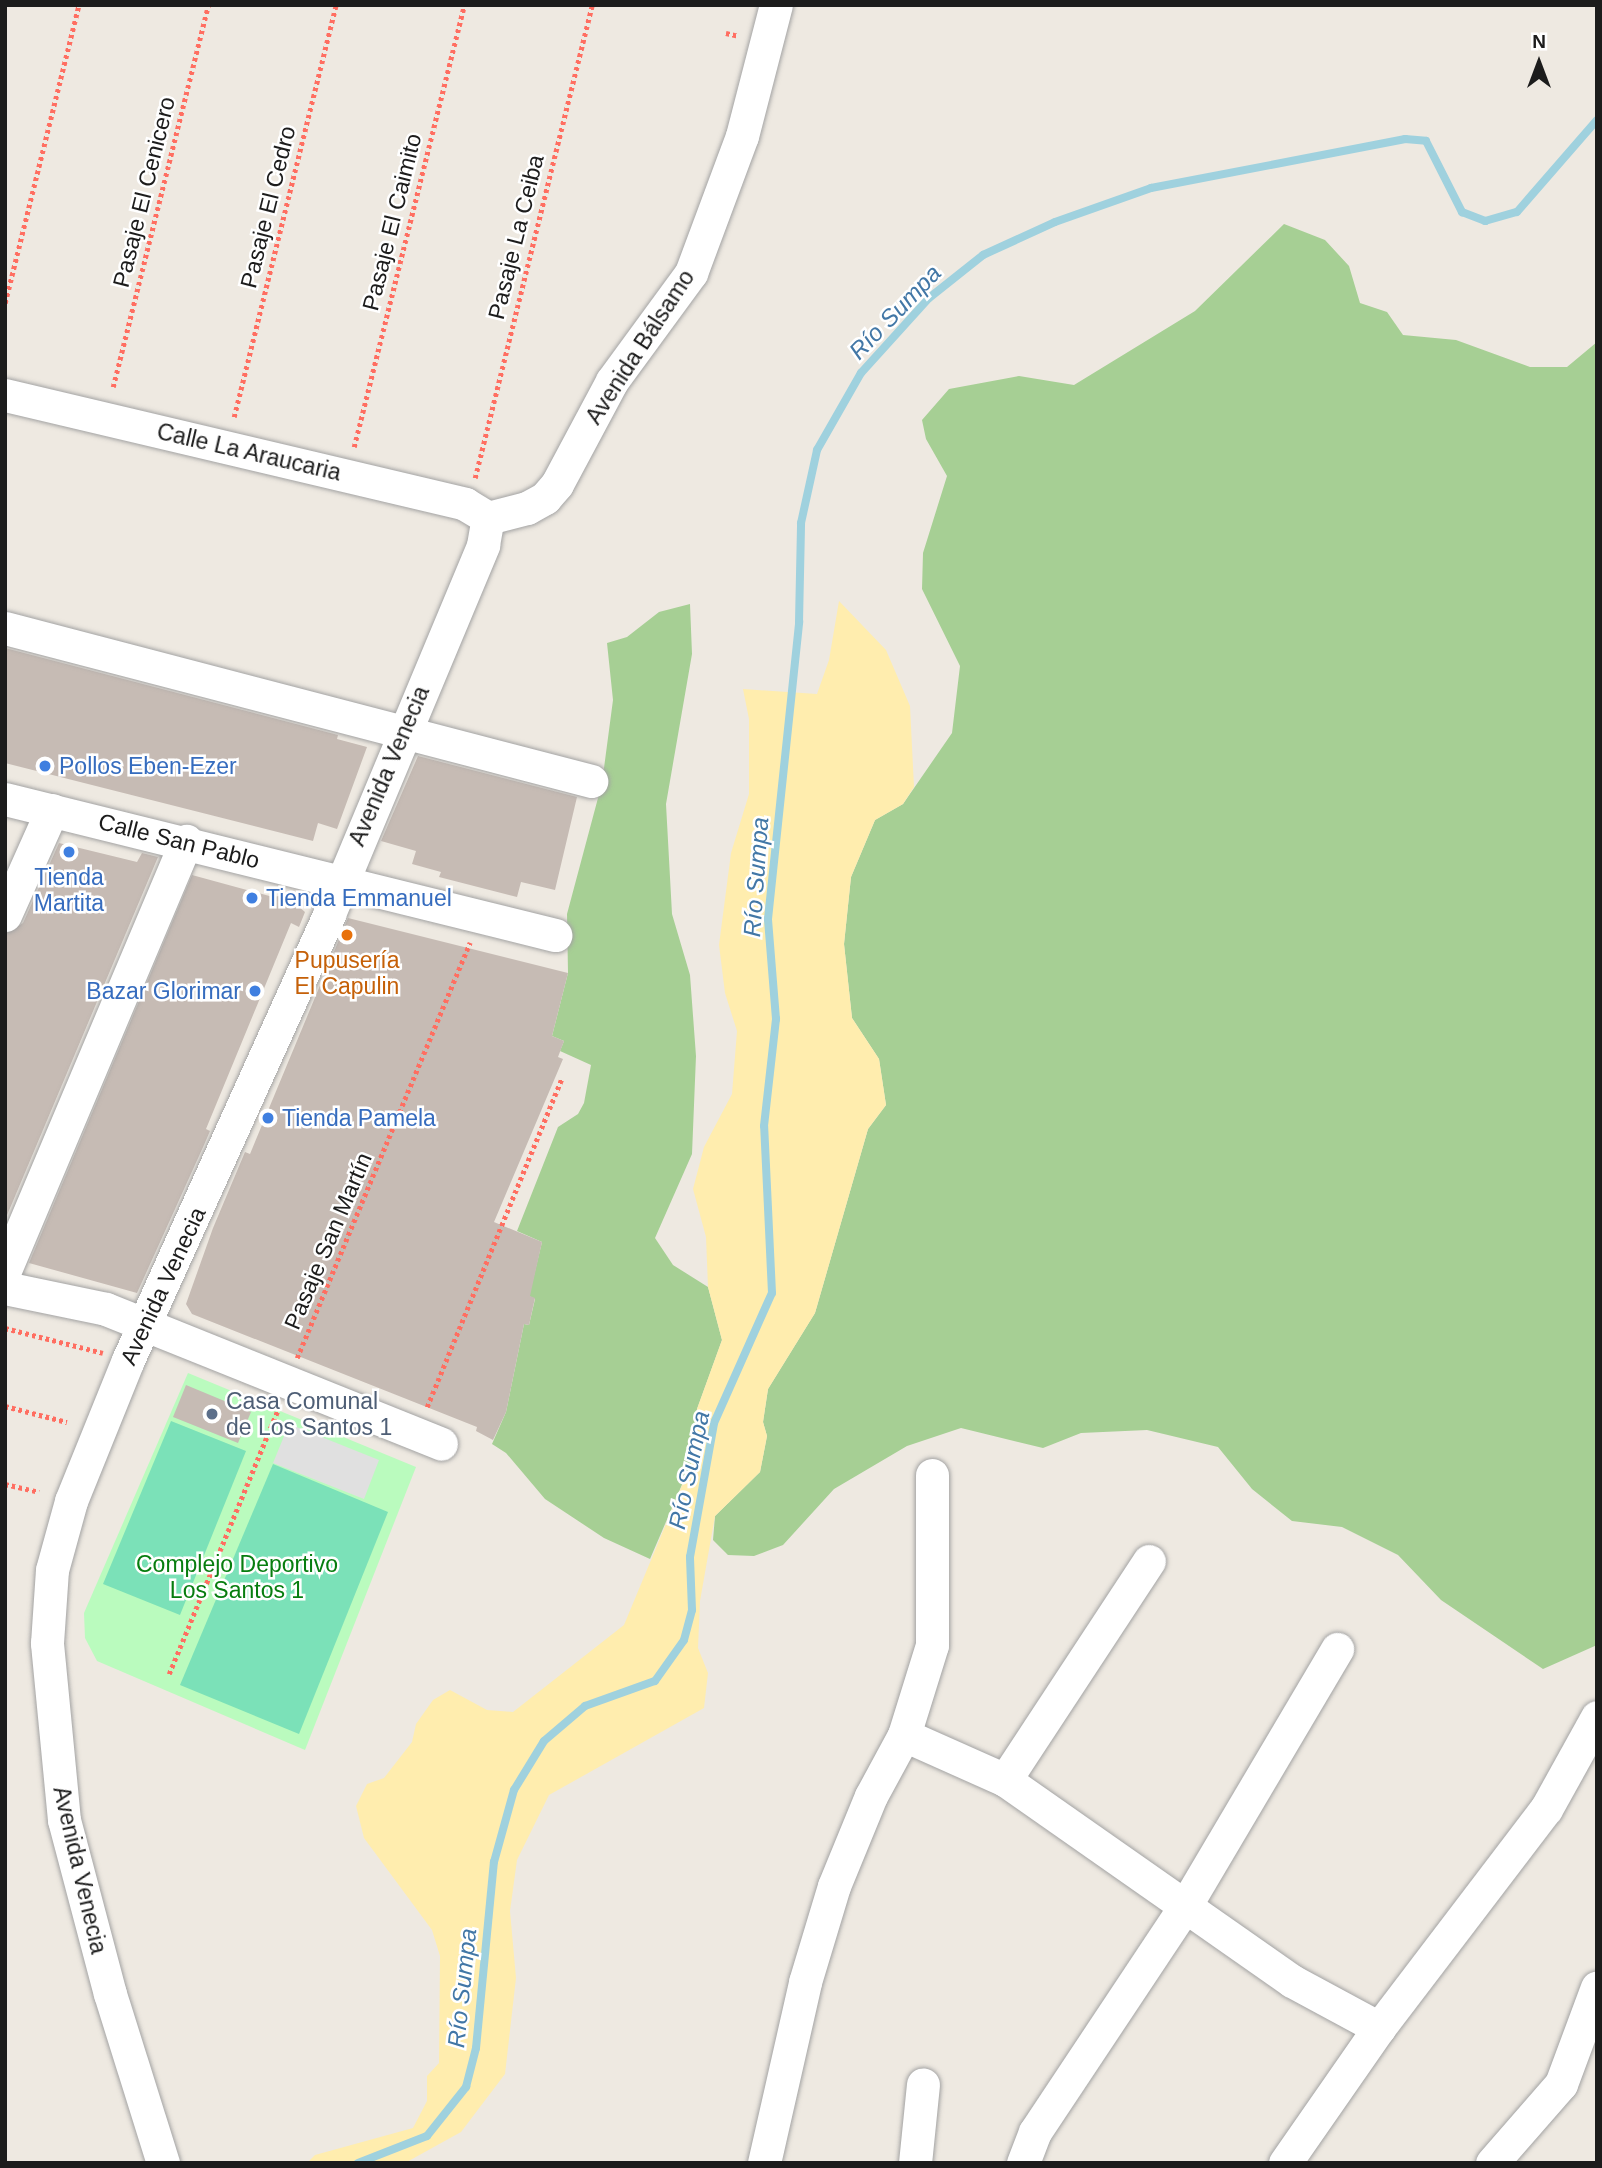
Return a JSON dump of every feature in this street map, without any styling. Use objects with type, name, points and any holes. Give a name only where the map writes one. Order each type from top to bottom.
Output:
[{"type":"street","name":"Avenida Bálsamo","points":[[488,519],[527,508],[545,498],[557,484],[612,381],[691,273],[742,136],[776,5]]},
{"type":"street","name":"Calle La Araucaria","points":[[5,394],[465,504],[488,519]]},
{"type":"street","name":"Avenida Venecia","points":[[162,2159],[110,1994],[64,1820],[47,1643],[52,1570],[71,1501],[128,1360],[148,1325],[341,884],[484,545],[488,519]]},
{"type":"street","points":[[5,628],[591,781]]},
{"type":"street","name":"Calle San Pablo","points":[[5,799],[186,841],[341,884],[555,935]]},
{"type":"street","points":[[5,915],[52,810]]},
{"type":"street","points":[[5,1270],[186,841]]},
{"type":"street","points":[[5,1288],[106,1308],[428,1439]]},
{"type":"street","points":[[764,2163],[805,1982],[834,1886],[871,1796],[904,1735],[932,1645],[932,1475]]},
{"type":"street","points":[[1006,1780],[1149,1561]]},
{"type":"street","points":[[1023,2163],[1035,2132],[1184,1908],[1337,1649]]},
{"type":"street","points":[[1285,2163],[1379,2028],[1546,1809],[1597,1717]]},
{"type":"street","points":[[904,1735],[1006,1780],[1184,1908],[1292,1981],[1379,2028]]},
{"type":"street","points":[[1492,2163],[1562,2084],[1597,1987]]},
{"type":"street","points":[[915,2163],[923,2084]]},
{"type":"path","points":[[5,303],[79,5]]},
{"type":"path","name":"Pasaje El Cenicero","points":[[113,387],[208,5]]},
{"type":"path","name":"Pasaje El Cedro","points":[[234,417],[336,5]]},
{"type":"path","name":"Pasaje El Caimito","points":[[354,447],[464,5]]},
{"type":"path","name":"Pasaje La Ceiba","points":[[475,478],[592,5]]},
{"type":"path","name":"Pasaje San Martín","points":[[169,1674],[479,918]]},
{"type":"path","points":[[428,1439],[562,1078]]},
{"type":"path","points":[[5,1328],[128,1360]]},
{"type":"path","points":[[5,1406],[67,1422]]},
{"type":"path","points":[[5,1484],[39,1492]]},
{"type":"green space","points":[[1284,224],[1325,240],[1349,266],[1360,303],[1387,312],[1403,335],[1456,340],[1530,367],[1567,367],[1597,342],[1597,1645],[1543,1669],[1441,1600],[1398,1555],[1342,1527],[1292,1521],[1252,1489],[1218,1447],[1147,1430],[1081,1433],[1043,1448],[961,1428],[907,1446],[834,1489],[783,1545],[754,1556],[728,1555],[713,1540],[715,1516],[760,1472],[767,1436],[763,1422],[768,1389],[815,1313],[868,1129],[886,1105],[879,1059],[852,1018],[844,944],[851,877],[875,820],[903,804],[952,733],[960,666],[922,589],[923,553],[947,476],[926,439],[922,420],[949,389],[1019,376],[1074,385],[1195,311]]},
{"type":"green space","points":[[690,604],[692,654],[666,804],[672,914],[690,975],[696,1056],[692,1154],[655,1238],[673,1265],[708,1287],[722,1340],[697,1409],[693,1459],[650,1559],[604,1538],[545,1499],[506,1453],[492,1444],[506,1412],[524,1324],[529,1325],[535,1299],[529,1296],[542,1242],[517,1231],[558,1127],[578,1114],[584,1103],[591,1065],[560,1051],[564,1041],[552,1036],[568,973],[567,914],[602,783],[613,700],[607,643],[627,637],[659,612]]},
{"type":"green space","name":"Complejo Deportivo Los Santos 1","points":[[188,1373],[416,1467],[305,1750],[97,1661],[85,1638],[84,1613]]},
{"type":"green space","points":[[171,1421],[246,1451],[180,1615],[103,1584]]},
{"type":"green space","points":[[273,1464],[388,1512],[299,1734],[180,1685]]},
{"type":"sand","points":[[839,601],[886,650],[910,706],[914,787],[903,804],[875,820],[851,877],[844,944],[852,1018],[879,1059],[886,1105],[868,1129],[815,1313],[768,1389],[763,1422],[767,1436],[760,1472],[715,1516],[700,1601],[698,1648],[708,1673],[704,1708],[549,1795],[517,1860],[510,1911],[516,1978],[505,2074],[461,2132],[405,2163],[307,2163],[315,2155],[413,2128],[427,2101],[427,2076],[439,2063],[440,1956],[432,1930],[364,1838],[356,1806],[367,1784],[384,1778],[412,1742],[416,1724],[433,1700],[450,1690],[487,1710],[513,1712],[624,1625],[693,1459],[697,1409],[722,1340],[708,1287],[706,1237],[693,1189],[704,1147],[732,1094],[737,1031],[725,993],[719,945],[731,853],[749,794],[749,719],[743,689],[817,694],[829,660]]},
{"type":"shaded area","points":[[289,1424],[379,1460],[364,1499],[273,1463]]},
{"type":"building","points":[[5,648],[338,735],[337,739],[367,747],[337,829],[318,823],[313,841],[5,763]]},
{"type":"building","points":[[418,756],[577,797],[555,890],[521,882],[517,897],[439,877],[441,872],[412,864],[416,851],[381,841]]},
{"type":"building","points":[[59,843],[137,862],[142,853],[158,857],[5,1220],[5,934],[23,923]]},
{"type":"building","points":[[192,875],[273,897],[285,895],[305,912],[299,927],[291,923],[206,1129],[210,1131],[137,1293],[29,1263]]},
{"type":"building","points":[[348,918],[568,973],[552,1036],[564,1041],[558,1057],[563,1059],[494,1222],[542,1242],[530,1296],[535,1298],[529,1325],[524,1324],[506,1412],[493,1440],[476,1431],[477,1427],[192,1314],[186,1304],[213,1228],[245,1152],[250,1154]]},
{"type":"building","name":"Casa Comunal de Los Santos 1","points":[[186,1385],[251,1412],[238,1443],[173,1417]]},
{"type":"waterway","name":"Río Sumpa","points":[[358,2163],[427,2136],[466,2087],[476,2048],[494,1862],[514,1790],[544,1741],[585,1706],[655,1681],[684,1640],[692,1610],[690,1557],[714,1423],[772,1293],[764,1126],[776,1019],[768,919],[799,622],[801,523],[817,450],[861,373],[929,298],[983,255],[1055,222],[1151,188],[1405,139],[1426,141],[1462,212],[1485,221],[1517,212],[1597,120]]},
{"type":"place","name":"Pollos Eben-Ezer","points":[[45,766]]},
{"type":"place","name":"Tienda Martita","points":[[69,852]]},
{"type":"place","name":"Tienda Emmanuel","points":[[252,898]]},
{"type":"place","name":"Pupusería El Capulin","points":[[347,935]]},
{"type":"place","name":"Bazar Glorimar","points":[[255,991]]},
{"type":"place","name":"Tienda Pamela","points":[[268,1118]]},
{"type":"place","name":"Casa Comunal de Los Santos 1","points":[[212,1414]]}]
